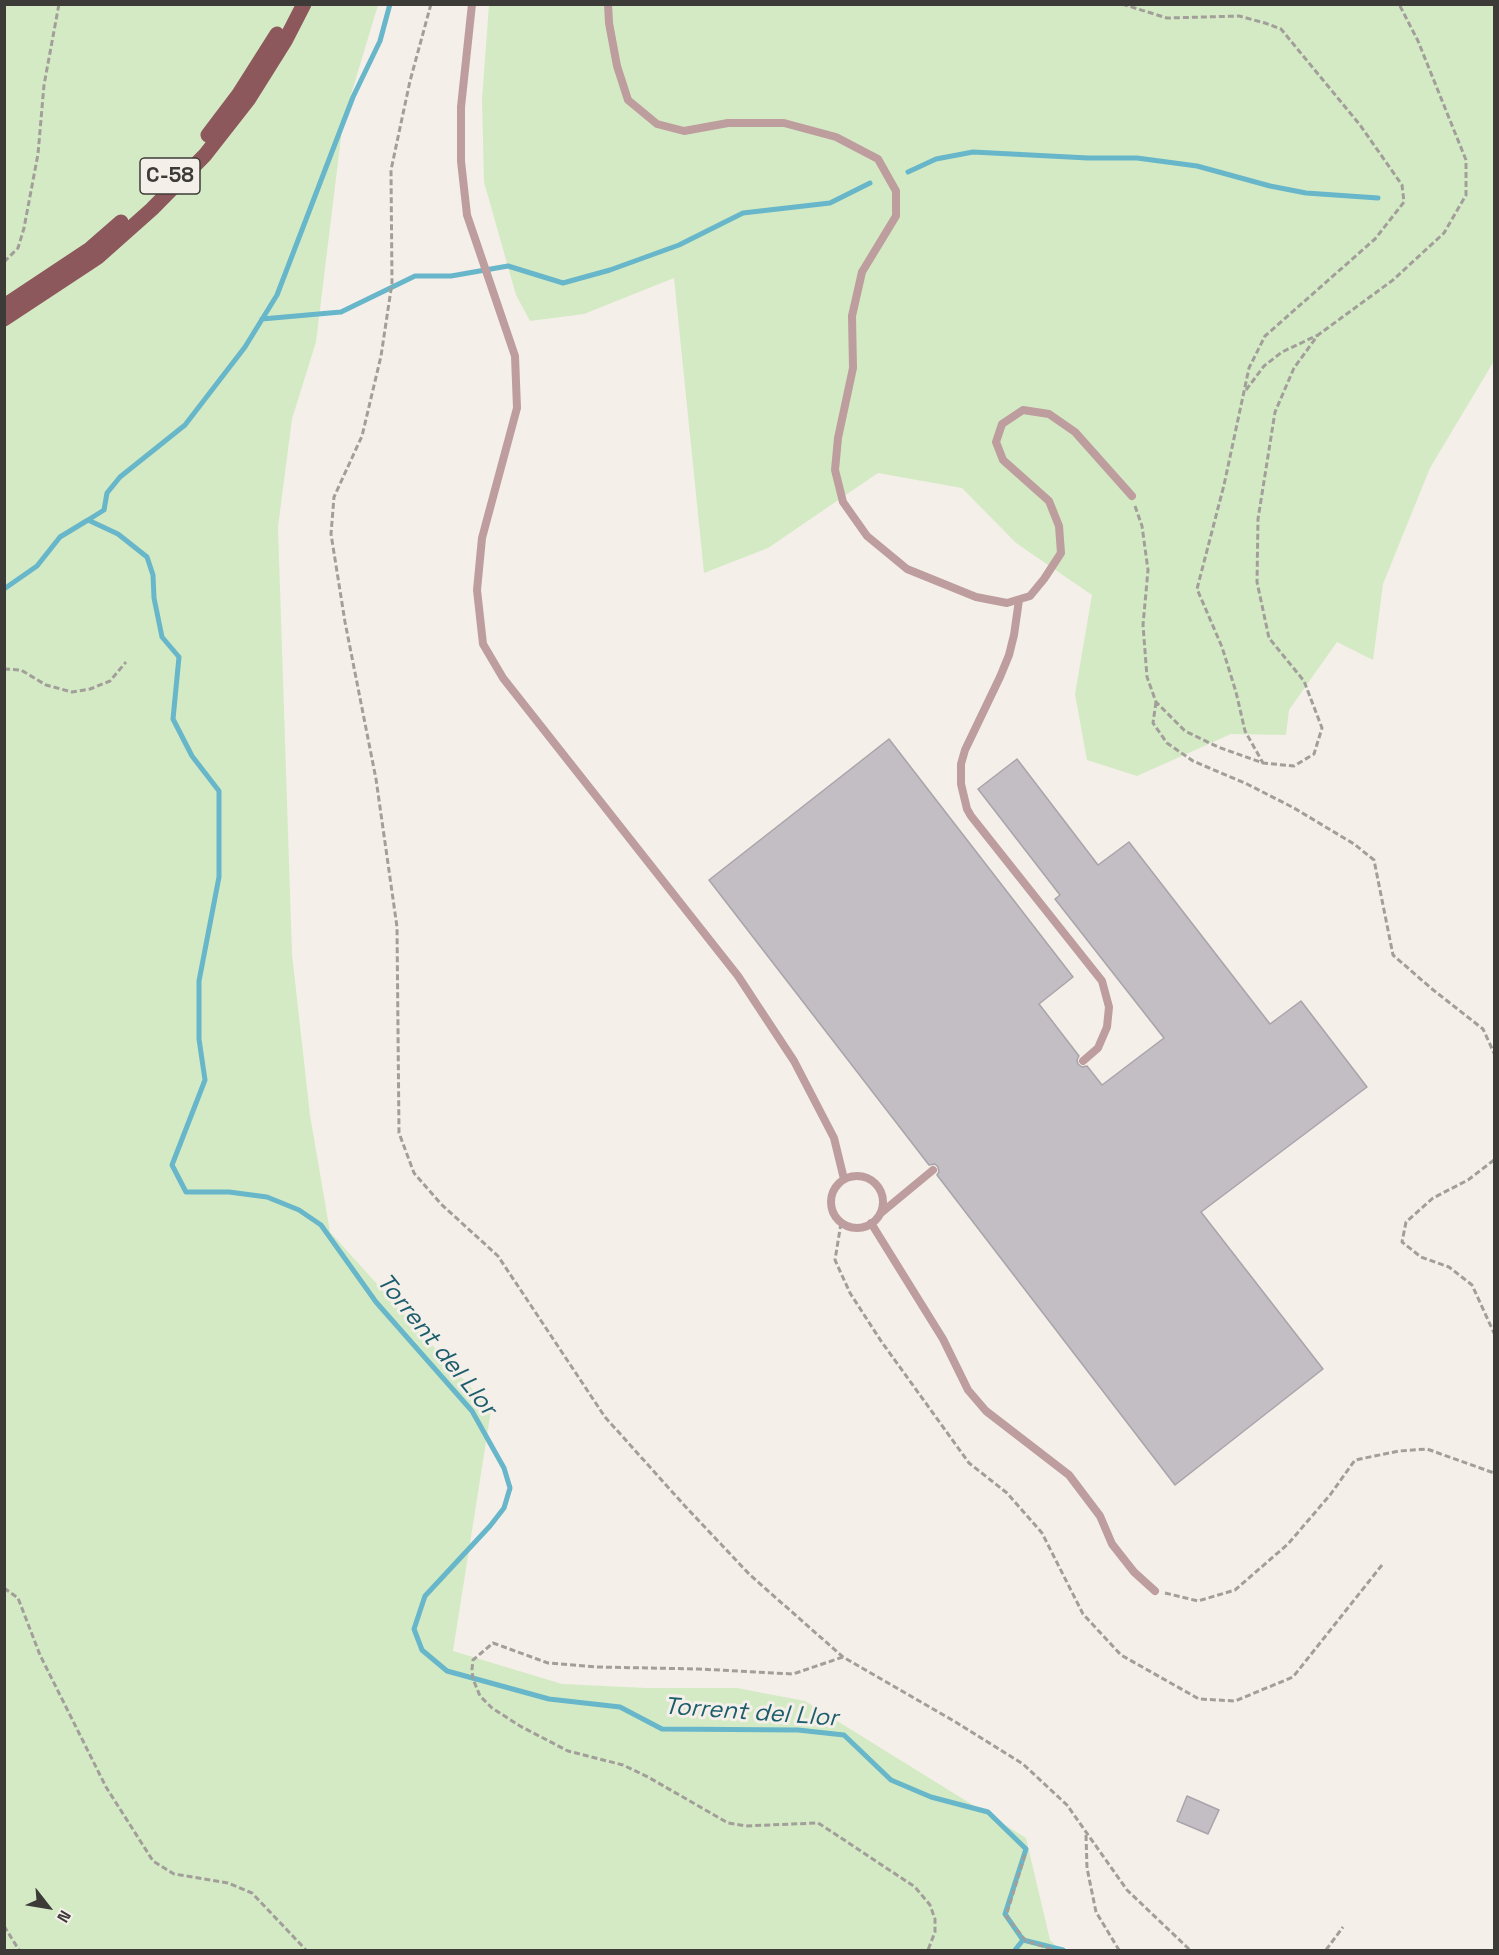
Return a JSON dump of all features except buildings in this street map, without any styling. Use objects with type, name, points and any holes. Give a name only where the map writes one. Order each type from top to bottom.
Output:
[{"type":"main road","name":"C-58","points":[[4,306],[90,249],[145,202],[197,149],[239,94],[276,36],[292,4]]},
{"type":"main road","name":"C-58","points":[[4,318],[98,257],[152,209],[205,155],[248,100],[285,41],[304,4]]},
{"type":"lane","points":[[472,4],[461,107],[461,161],[467,215],[515,356],[517,408],[482,538],[477,590],[483,644],[503,678],[757,1004],[795,1061],[834,1138],[844,1179]]},
{"type":"lane","points":[[608,4],[617,66],[628,100],[657,124],[684,131],[728,123],[784,123],[836,137],[878,159],[896,191],[896,216],[862,272],[852,316],[853,368],[838,438],[835,470],[843,502],[867,536],[907,569],[976,597],[1007,603],[1030,596],[1061,553],[1059,526],[1048,501],[1003,460],[996,442],[1002,424],[1023,410],[1049,414],[1075,432],[1132,496]]},
{"type":"lane","points":[[1019,600],[1009,655],[965,750],[961,764],[962,784],[967,809],[971,816],[1102,981],[1109,1007],[1107,1027],[1098,1048],[1083,1061]]},
{"type":"lane","points":[[880,1214],[882,1198],[875,1183],[860,1176],[844,1179],[833,1192],[832,1209],[842,1223],[856,1228],[871,1223],[933,1170]]},
{"type":"lane","points":[[871,1223],[943,1339],[968,1390],[986,1410],[1069,1475],[1100,1516],[1112,1544],[1134,1572],[1155,1591]]},
{"type":"path","points":[[4,262],[18,248],[24,228],[38,154],[44,85],[59,4]]},
{"type":"path","points":[[431,4],[410,81],[391,170],[392,283],[381,356],[362,436],[334,496],[331,534],[345,622],[376,779],[397,927],[399,1133],[414,1173],[441,1204],[498,1257],[605,1417],[750,1575],[843,1657],[1023,1764],[1067,1805],[1127,1890],[1190,1950]]},
{"type":"path","points":[[1122,4],[1167,18],[1239,16],[1281,29],[1360,125],[1402,185],[1404,202],[1375,239],[1265,336],[1249,368],[1224,485],[1197,589],[1222,647],[1245,731],[1263,763]]},
{"type":"path","points":[[1244,394],[1264,366],[1282,352],[1318,335],[1393,280],[1444,233],[1466,195],[1466,160],[1418,40],[1399,4]]},
{"type":"path","points":[[1132,496],[1142,526],[1148,570],[1143,626],[1147,677],[1156,702],[1185,731],[1218,747],[1263,763],[1294,766],[1314,753],[1322,728],[1304,681],[1269,638],[1257,582],[1258,519],[1275,412],[1294,368],[1318,335]]},
{"type":"path","points":[[4,669],[21,670],[46,685],[72,692],[90,689],[110,681],[126,662]]},
{"type":"path","points":[[1156,702],[1153,723],[1167,743],[1194,761],[1294,808],[1354,844],[1374,860],[1394,955],[1432,989],[1483,1029],[1494,1053]]},
{"type":"path","points":[[1494,1160],[1468,1180],[1433,1198],[1406,1222],[1402,1242],[1421,1257],[1449,1267],[1472,1285],[1494,1333]]},
{"type":"path","points":[[842,1223],[835,1260],[850,1293],[881,1341],[969,1463],[1007,1493],[1042,1533],[1083,1614],[1121,1655],[1199,1699],[1235,1701],[1293,1677],[1383,1565]]},
{"type":"path","points":[[1155,1591],[1198,1601],[1235,1590],[1288,1544],[1355,1461],[1399,1451],[1427,1449],[1494,1473]]},
{"type":"path","points":[[4,1588],[18,1598],[40,1655],[96,1769],[153,1861],[174,1874],[228,1883],[252,1893],[306,1950]]},
{"type":"path","points":[[843,1657],[793,1674],[598,1667],[548,1664],[493,1643],[473,1660],[471,1669],[480,1696],[492,1708],[520,1726],[568,1750],[648,1776],[728,1823],[746,1826],[818,1823],[915,1887],[930,1905],[935,1919],[935,1932],[928,1950]]},
{"type":"path","points":[[1086,1833],[1087,1868],[1096,1912],[1119,1950]]},
{"type":"path","points":[[1025,1855],[1006,1916],[1026,1941],[1055,1950]]},
{"type":"path","points":[[4,1926],[19,1950]]},
{"type":"path","points":[[1326,1950],[1343,1927]]},
{"type":"green space","points":[[4,5],[378,5],[343,121],[316,342],[292,419],[278,527],[292,954],[310,1115],[330,1232],[491,1410],[453,1651],[562,1684],[647,1688],[737,1688],[805,1701],[1026,1838],[1050,1940],[1060,1950],[5,1950]]},
{"type":"green space","points":[[489,5],[1494,5],[1494,361],[1430,468],[1383,584],[1373,660],[1337,642],[1289,710],[1286,735],[1231,734],[1137,776],[1087,760],[1075,694],[1092,595],[1016,543],[962,488],[878,473],[768,548],[704,573],[674,278],[584,314],[530,321],[516,295],[484,182],[482,99]]},
{"type":"waterway","points":[[88,520],[104,510],[107,493],[120,477],[185,425],[245,347],[277,295],[353,97],[380,41],[390,4]]},
{"type":"waterway","points":[[908,172],[936,159],[973,152],[1137,158],[1197,166],[1270,186],[1306,193],[1378,198]]},
{"type":"waterway","points":[[262,319],[341,312],[415,276],[451,276],[508,266],[563,283],[610,270],[679,245],[743,213],[830,203],[870,183]]},
{"type":"waterway","name":"Torrent del Llor","points":[[4,589],[37,566],[60,537],[88,520],[118,534],[147,557],[153,575],[154,598],[162,637],[179,657],[173,719],[192,756],[219,791],[219,877],[199,981],[199,1039],[205,1080],[172,1165],[186,1192],[229,1192],[267,1197],[299,1210],[321,1225],[376,1302],[472,1411],[504,1468],[510,1488],[504,1508],[490,1526],[425,1596],[414,1629],[422,1650],[447,1671],[549,1699],[620,1707],[662,1729],[798,1730],[844,1735],[891,1780],[931,1797],[988,1812],[1026,1849],[1005,1914],[1023,1940],[1063,1950]]},
{"type":"waterway","points":[[1015,1950],[1023,1940]]}]
